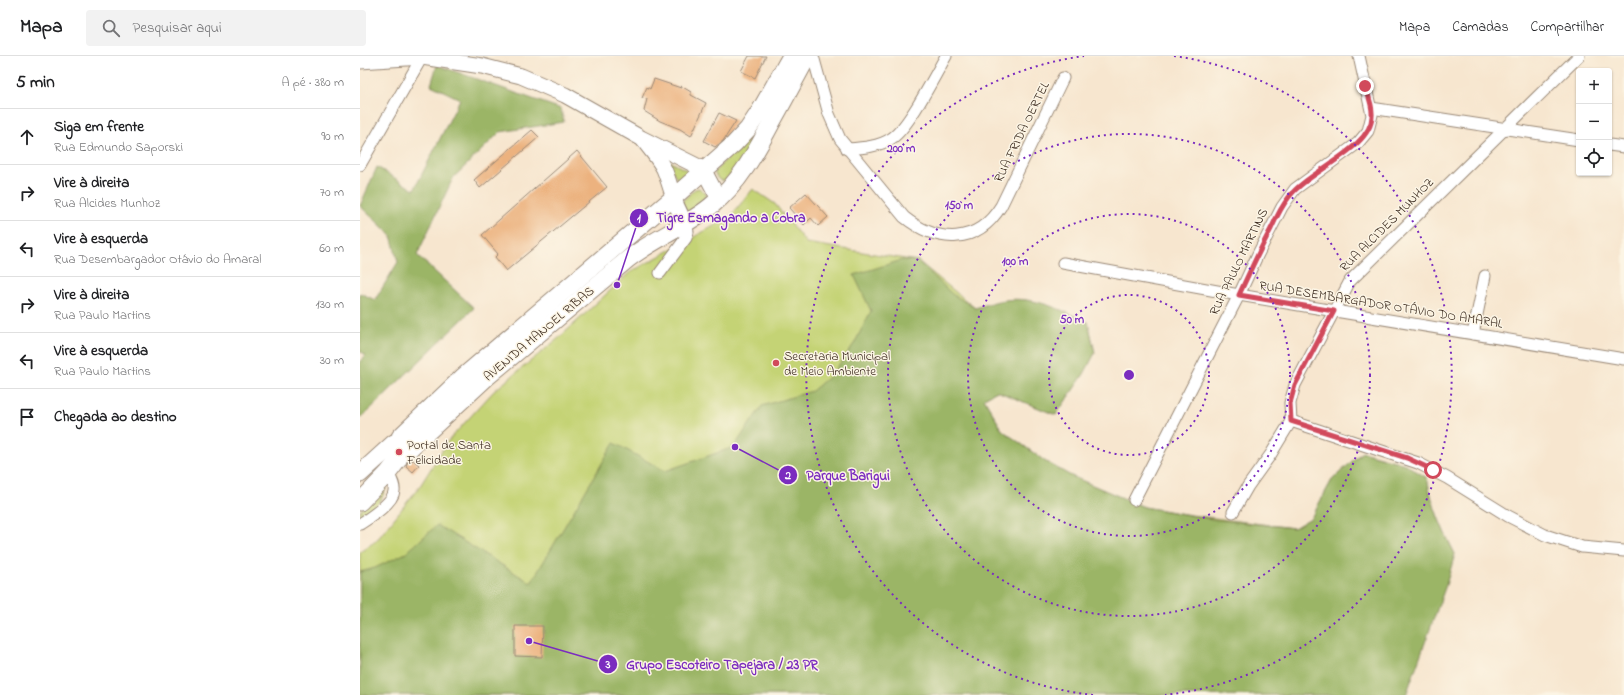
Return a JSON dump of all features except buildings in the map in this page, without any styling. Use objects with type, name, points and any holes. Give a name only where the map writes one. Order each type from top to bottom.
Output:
[{"type":"main road","name":"AVENIDA MANOEL RIBAS","points":[[360,502],[397,453],[464,376],[673,198],[734,144],[748,129],[791,56]]},
{"type":"main road","name":"AVENIDA MANOEL RIBAS","points":[[360,474],[397,453],[628,259],[650,243],[686,223],[719,199],[732,186],[747,166],[808,56]]},
{"type":"main road","points":[[779,109],[787,84],[780,76]]},
{"type":"street","name":"RUA FRIDA OERTEL","points":[[813,56],[833,127],[847,149],[897,210],[912,224],[928,231],[952,236],[963,236],[975,232],[988,224],[1001,206],[1063,78]]},
{"type":"street","points":[[847,149],[862,148],[884,142],[900,132],[946,56]]},
{"type":"street","name":"RUA PAULO MARTINS","points":[[1134,500],[1288,197],[1303,182],[1336,160],[1364,136],[1371,122],[1371,108],[1359,56]]},
{"type":"street","name":"RUA ALCIDES MUNHOZ","points":[[1291,421],[1290,403],[1295,385],[1346,287],[1356,274],[1579,56]]},
{"type":"street","points":[[360,165],[422,57]]},
{"type":"street","points":[[360,61],[422,57],[482,66],[521,76],[582,104],[640,138],[699,167],[704,171],[719,199]]},
{"type":"street","points":[[1371,108],[1576,140]]},
{"type":"street","points":[[640,138],[658,159],[663,168],[677,210],[686,223],[688,232],[686,238],[660,273]]},
{"type":"street","points":[[1612,145],[1624,147]]},
{"type":"street","name":"RUA DESEMBARGADOR OTÁVIO DO AMARAL","points":[[1063,263],[1239,295],[1624,359]]},
{"type":"street","points":[[1473,334],[1485,276]]},
{"type":"street","points":[[1233,512],[1248,486],[1271,454],[1291,421],[1418,463],[1447,478],[1508,516],[1545,535],[1582,546],[1624,551]]},
{"type":"street","points":[[360,524],[389,501],[394,492],[393,484],[397,453]]},
{"type":"green space","points":[[437,65],[561,109],[564,122],[500,132],[453,178],[417,255],[474,308],[360,419],[360,361],[366,355],[360,351],[360,293],[375,300],[398,262],[391,235],[360,206],[377,167],[414,190],[460,99],[431,85]]},
{"type":"green space","points":[[753,131],[759,135],[743,161],[724,181],[718,179],[714,172]]},
{"type":"green space","points":[[667,160],[690,172],[679,183]]},
{"type":"green space","points":[[699,188],[706,193],[703,200],[696,209],[690,213],[686,213],[681,202],[695,189]]},
{"type":"green space","points":[[753,189],[775,204],[806,243],[918,261],[975,308],[1026,300],[1088,322],[1095,353],[1056,415],[997,391],[984,398],[1002,430],[1046,462],[1071,476],[1144,507],[1191,515],[1294,528],[1311,518],[1332,480],[1362,452],[1405,464],[1427,478],[1438,517],[1455,554],[1403,695],[360,695],[360,552],[377,540],[420,486],[448,441],[494,391],[560,337],[629,273],[730,217]]},
{"type":"green space","points":[[902,260],[918,261],[952,294],[975,308],[994,302],[1016,299],[1027,300],[1048,305],[1088,322],[1095,353],[1084,374],[1056,415],[997,391],[984,398],[1002,430],[1046,462],[1071,476],[1144,507],[1217,520],[1294,528],[1311,518],[1332,480],[1362,452],[1405,464],[1427,478],[1438,517],[1455,554],[1446,585],[1406,695],[360,695],[360,572],[375,568],[406,553],[437,525],[531,583],[614,443],[665,471],[734,447],[762,406],[812,391],[832,374],[854,344],[871,311],[854,275]]},
{"type":"green space","points":[[386,485],[380,501],[360,519],[360,511]]},
{"type":"place","name":"Tigre Esmagando a Cobra","points":[[617,285]]},
{"type":"place","name":"Secretaria Municipal de Meio Ambiente","points":[[776,363]]},
{"type":"place","name":"Parque Barigui","points":[[735,447]]},
{"type":"place","name":"Portal de Santa Felicidade","points":[[399,452]]},
{"type":"place","name":"Grupo Escoteiro Tapejara / 23 PR","points":[[529,641]]},
{"type":"route","points":[[1365,86],[1372,115],[1368,131],[1358,143],[1303,182],[1288,197],[1254,262],[1239,295],[1334,311],[1295,385],[1290,403],[1291,421],[1407,458],[1433,470]]}]
